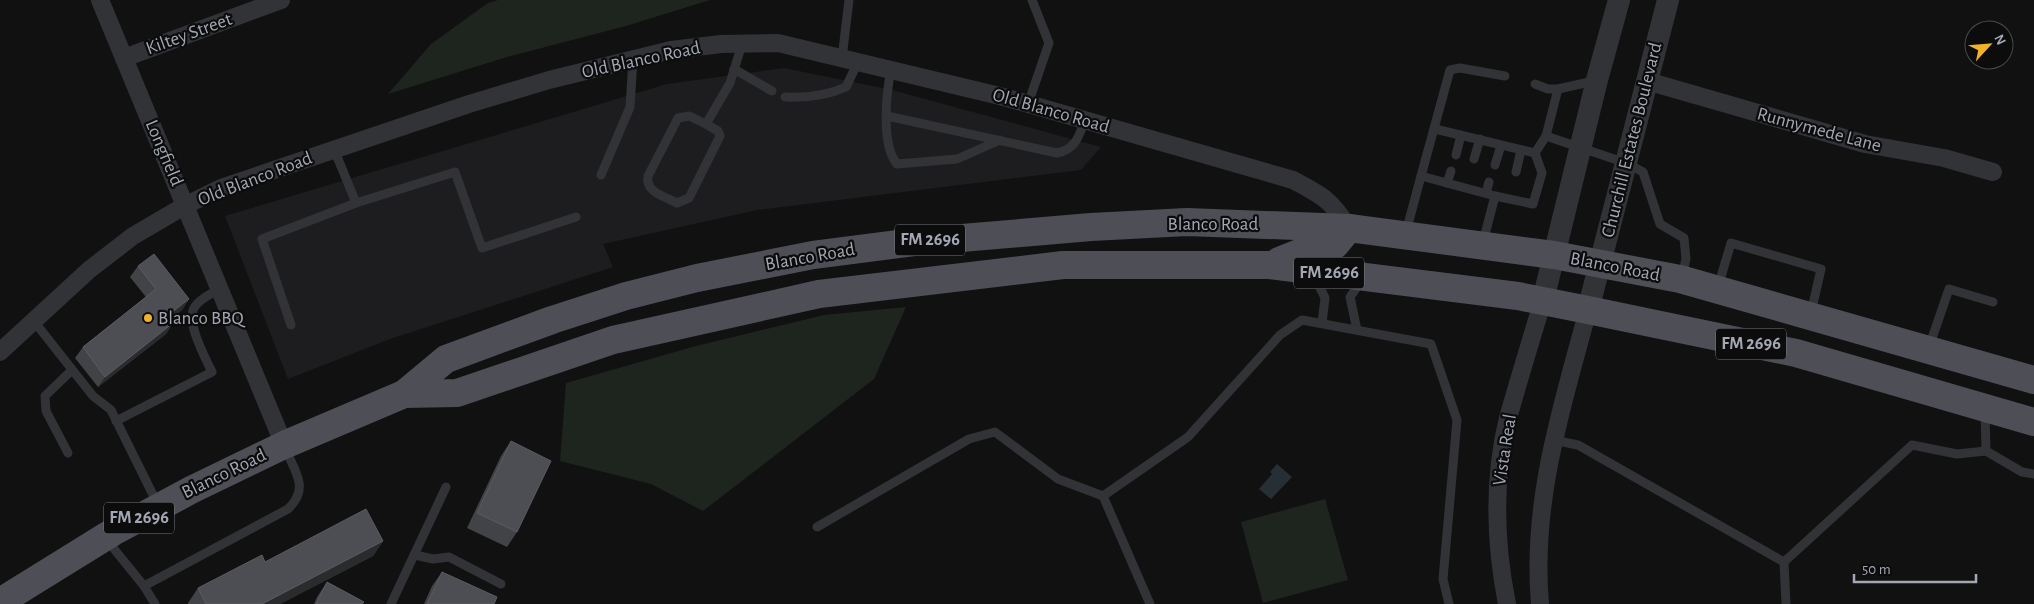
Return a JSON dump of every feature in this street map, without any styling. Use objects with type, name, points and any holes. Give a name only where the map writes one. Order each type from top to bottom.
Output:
[{"type":"main road","name":"Blanco Road","points":[[0,602],[104,537],[159,507],[284,445],[404,394],[446,359],[552,320],[626,296],[697,278],[813,255],[974,236],[1187,222],[1349,228],[1482,245],[1554,255],[1718,289],[2034,380]]},
{"type":"main road","points":[[1268,265],[1299,253],[1323,251],[1335,245],[1349,228]]},
{"type":"main road","name":"Blanco Road","points":[[404,394],[457,393],[613,340],[819,294],[1063,265],[1268,265],[1543,300],[1796,353],[2034,422]]},
{"type":"main road","points":[[1796,353],[1805,314]]},
{"type":"main road","points":[[1984,408],[1996,369]]},
{"type":"street","name":"Longfield","points":[[100,0],[284,445]]},
{"type":"street","name":"Kiltey Street","points":[[124,58],[281,0]]},
{"type":"street","points":[[1543,300],[1597,80],[1619,0]]},
{"type":"street","name":"Churchill Estates Boulevard","points":[[1588,310],[1668,0]]},
{"type":"street","name":"Old Blanco Road","points":[[0,352],[89,270],[133,236],[186,205],[220,188],[549,80],[672,50],[778,43],[1028,104],[1293,180],[1334,205],[1349,228]]},
{"type":"street","name":"Runnymede Lane","points":[[1647,81],[1865,144],[1944,158],[1993,172]]},
{"type":"street","name":"Vista Real","points":[[1507,604],[1497,522],[1500,467],[1508,420],[1543,300]]},
{"type":"street","points":[[1540,604],[1538,582],[1543,496],[1553,440],[1588,310]]},
{"type":"lane","points":[[785,97],[808,98],[831,94],[846,87],[850,60],[849,0]]},
{"type":"lane","points":[[1028,104],[1049,43],[1032,0]]},
{"type":"lane","points":[[706,124],[730,83],[742,44]]},
{"type":"lane","points":[[601,175],[630,107],[633,59]]},
{"type":"lane","points":[[1405,235],[1450,70],[1460,68],[1504,76]]},
{"type":"lane","points":[[734,69],[772,91]]},
{"type":"lane","points":[[891,70],[886,93],[889,152],[897,164],[957,159],[1000,140]]},
{"type":"lane","points":[[1535,84],[1548,89],[1558,89],[1597,80]]},
{"type":"lane","points":[[1535,153],[1546,136],[1558,89]]},
{"type":"lane","points":[[689,116],[706,124],[718,131],[720,136],[688,198],[677,203],[650,189],[647,184],[648,176],[678,118],[689,116]]},
{"type":"lane","points":[[887,116],[1057,153],[1067,151],[1075,145],[1085,120]]},
{"type":"lane","points":[[1435,128],[1535,153]]},
{"type":"lane","points":[[1456,155],[1462,135]]},
{"type":"lane","points":[[1546,136],[1626,163],[1643,172],[1660,224],[1684,238],[1686,259],[1681,280]]},
{"type":"lane","points":[[1474,159],[1480,140]]},
{"type":"lane","points":[[1495,165],[1501,145]]},
{"type":"lane","points":[[334,149],[356,204]]},
{"type":"lane","points":[[1516,172],[1521,150]]},
{"type":"lane","points":[[1421,176],[1533,204],[1542,173],[1535,153]]},
{"type":"lane","points":[[1447,183],[1451,171]]},
{"type":"lane","points":[[291,325],[262,239],[356,204],[455,172],[482,248],[576,217]]},
{"type":"lane","points":[[1465,188],[1468,177]]},
{"type":"lane","points":[[1486,193],[1490,182]]},
{"type":"lane","points":[[1508,199],[1511,188]]},
{"type":"lane","points":[[1482,245],[1495,196]]},
{"type":"lane","points":[[1718,289],[1731,243],[1821,269],[1805,314]]},
{"type":"lane","points":[[1312,270],[1325,298],[1322,323]]},
{"type":"lane","points":[[1358,330],[1350,297],[1364,277]]},
{"type":"lane","points":[[116,421],[212,372],[191,324],[193,309],[202,299],[220,289]]},
{"type":"lane","points":[[1928,350],[1949,289],[1993,302]]},
{"type":"lane","points":[[33,320],[93,396],[111,410],[159,507]]},
{"type":"lane","points":[[1102,496],[1188,438],[1280,335],[1302,320],[1431,344],[1457,420],[1443,579],[1449,604]]},
{"type":"lane","points":[[68,453],[46,411],[45,396],[72,370]]},
{"type":"lane","points":[[1984,408],[1986,451]]},
{"type":"lane","points":[[817,527],[969,438],[995,432],[1058,479],[1102,496],[1150,604]]},
{"type":"lane","points":[[1553,440],[1578,445],[1784,562]]},
{"type":"lane","points":[[144,586],[288,509],[299,499],[301,486],[284,445]]},
{"type":"lane","points":[[1784,562],[1912,445],[1957,454],[1986,451],[2022,472],[2034,474]]},
{"type":"lane","points":[[392,604],[446,487]]},
{"type":"lane","points":[[104,537],[144,586],[155,604]]},
{"type":"lane","points":[[415,555],[433,559],[448,557],[501,584]]},
{"type":"lane","points":[[1784,562],[1786,604]]},
{"type":"shaded area","points":[[498,0],[710,0],[626,26],[507,57],[388,94],[431,44],[488,3]]},
{"type":"shaded area","points":[[784,68],[892,90],[1101,147],[1081,170],[757,210],[603,244],[613,267],[390,339],[288,379],[225,216],[667,84]]},
{"type":"shaded area","points":[[906,307],[874,379],[703,511],[651,484],[560,461],[566,383],[696,346],[824,315]]},
{"type":"shaded area","points":[[1277,464],[1292,477],[1271,499],[1259,489],[1272,474],[1270,472]]},
{"type":"shaded area","points":[[1325,499],[1348,580],[1263,603],[1241,522]]},
{"type":"building","name":"Blanco BBQ","points":[[154,254],[189,299],[167,316],[173,323],[105,377],[83,347],[156,289],[138,266]]},
{"type":"building","points":[[511,441],[551,461],[517,532],[477,513]]},
{"type":"building","points":[[366,509],[383,541],[262,604],[206,604],[198,588],[262,555],[265,562]]},
{"type":"building","points":[[442,572],[497,597],[494,604],[427,604]]},
{"type":"building","points":[[327,582],[364,602],[362,604],[316,604]]},
{"type":"place","name":"Blanco BBQ","points":[[148,318]]}]
